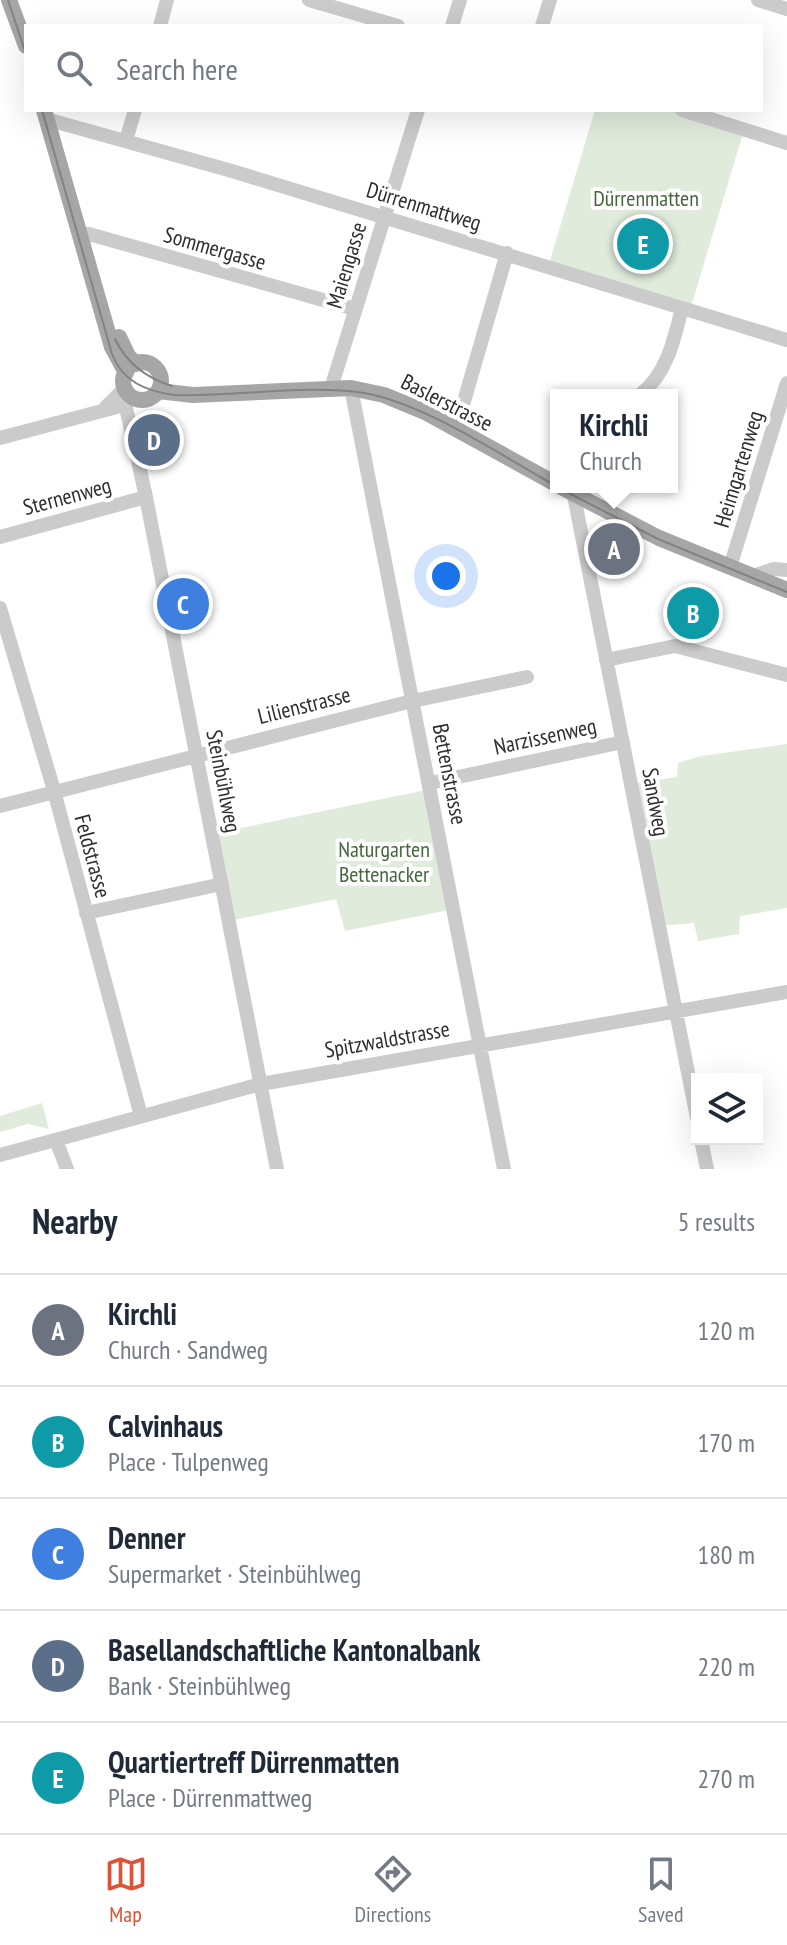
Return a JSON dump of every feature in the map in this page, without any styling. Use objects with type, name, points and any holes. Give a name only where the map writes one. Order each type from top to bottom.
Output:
[{"type":"main road","points":[[9,0],[24,41]]},
{"type":"main road","points":[[45,114],[112,347],[129,385],[144,400],[160,386],[155,367],[146,363],[129,385]]},
{"type":"main road","name":"Baslerstrasse","points":[[160,386],[215,393],[351,388],[403,401],[550,479]]},
{"type":"main road","name":"Baslerstrasse","points":[[576,493],[659,538],[787,590]]},
{"type":"street","points":[[161,24],[167,0]]},
{"type":"street","points":[[309,0],[341,4],[393,24]]},
{"type":"street","points":[[453,24],[460,0]]},
{"type":"street","points":[[543,24],[550,0]]},
{"type":"street","points":[[766,1],[787,9]]},
{"type":"street","points":[[126,140],[134,112]]},
{"type":"street","name":"Maiengasse","points":[[331,388],[417,112]]},
{"type":"street","points":[[688,112],[787,143]]},
{"type":"street","name":"Dürrenmattweg","points":[[45,114],[787,340]]},
{"type":"street","name":"Sommergasse","points":[[86,254],[82,235],[89,234],[355,309]]},
{"type":"street","points":[[456,429],[481,329],[507,253]]},
{"type":"street","points":[[648,389],[665,365],[682,308]]},
{"type":"street","name":"Heimgartenweg","points":[[730,567],[787,383]]},
{"type":"street","points":[[0,438],[102,409],[129,385]]},
{"type":"street","name":"Steinbühlweg","points":[[129,385],[146,497],[277,1169]]},
{"type":"street","name":"Bettenstrasse","points":[[351,388],[504,1169]]},
{"type":"street","name":"Sandweg","points":[[568,493],[623,742],[691,1089]]},
{"type":"street","name":"Sternenweg","points":[[0,537],[146,497]]},
{"type":"street","points":[[753,576],[774,569],[787,570]]},
{"type":"street","name":"Feldstrasse","points":[[0,611],[53,791],[141,1116]]},
{"type":"street","points":[[606,660],[675,646],[787,675]]},
{"type":"street","name":"Lilienstrasse","points":[[0,806],[413,701],[527,677]]},
{"type":"street","name":"Narzissenweg","points":[[430,783],[623,742]]},
{"type":"street","points":[[86,913],[222,884]]},
{"type":"street","name":"Spitzwaldstrasse","points":[[0,1155],[261,1084],[787,992]]},
{"type":"street","points":[[56,1140],[67,1169]]},
{"type":"street","points":[[702,1145],[707,1169]]},
{"type":"green space","name":"Dürrenmatten","points":[[594,112],[688,112],[744,130],[690,310],[548,267]]},
{"type":"green space","points":[[787,744],[787,908],[740,916],[739,934],[698,941],[694,923],[657,926],[631,784],[677,777],[678,763],[701,756]]},
{"type":"green space","name":"Naturgarten Bettenacker","points":[[431,789],[454,909],[345,931],[336,899],[229,921],[212,834]]},
{"type":"green space","points":[[42,1103],[49,1129],[28,1124],[0,1132],[0,1116]]},
{"type":"tram line","points":[[8,0],[24,48]]},
{"type":"tram line","points":[[43,112],[112,354],[122,372],[137,384],[174,395],[294,390],[364,393],[437,419],[550,483]]},
{"type":"tram line","points":[[115,339],[125,356],[138,369],[172,386]]},
{"type":"tram line","points":[[569,493],[658,539],[787,592]]},
{"type":"place","name":"Quartiertreff Dürrenmatten","points":[[643,244]]},
{"type":"place","name":"Basellandschaftliche Kantonalbank","points":[[154,440]]},
{"type":"place","name":"Kirchli","points":[[614,549]]},
{"type":"place","name":"Denner","points":[[183,604]]},
{"type":"place","name":"Calvinhaus","points":[[693,613]]}]
